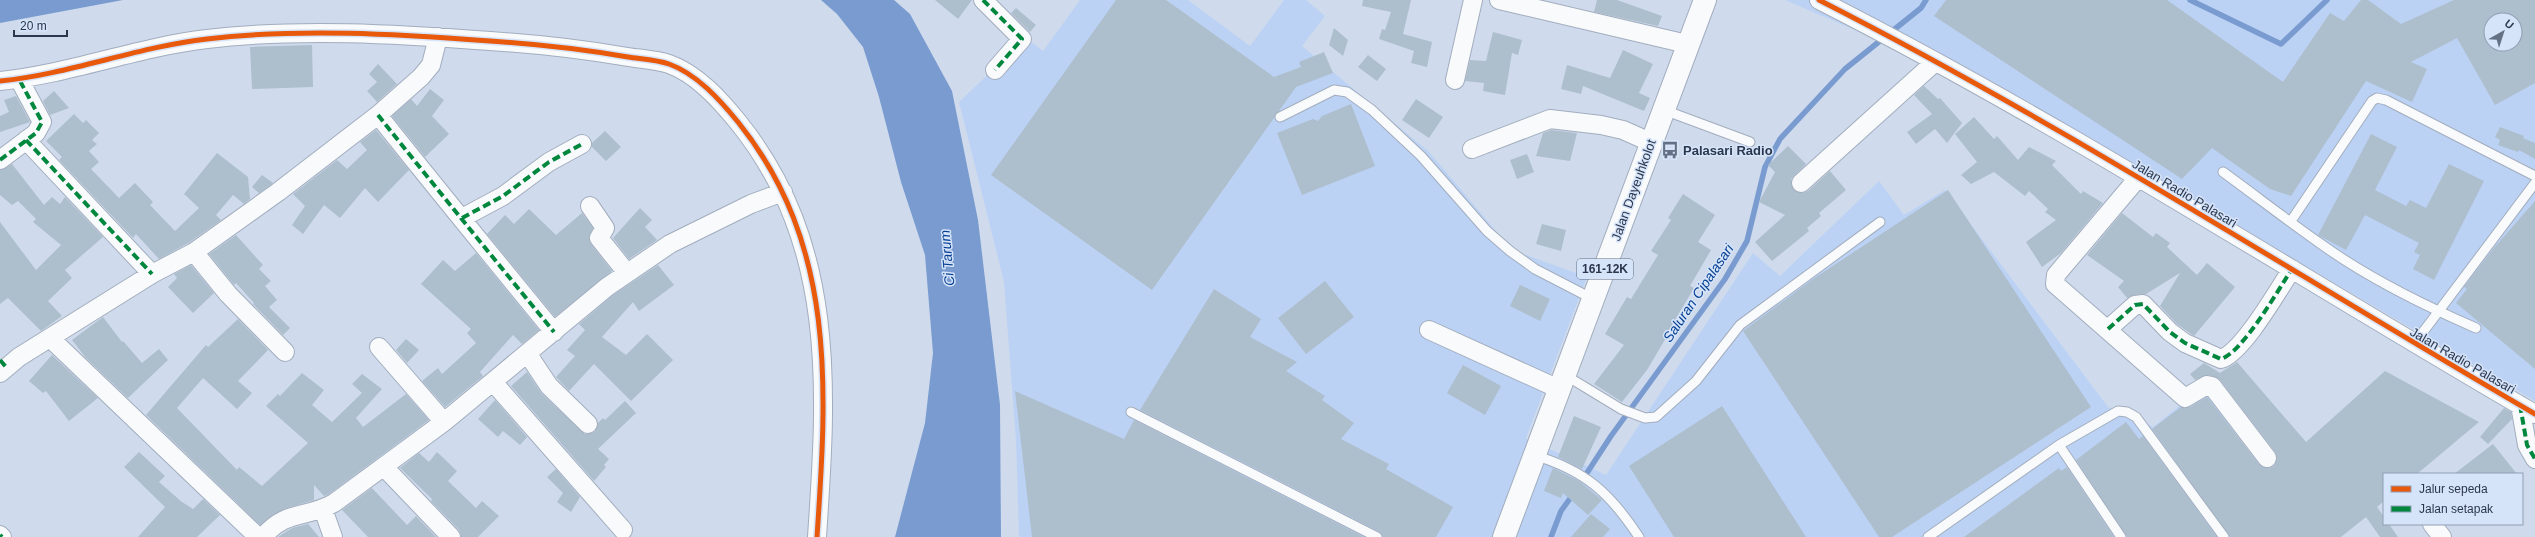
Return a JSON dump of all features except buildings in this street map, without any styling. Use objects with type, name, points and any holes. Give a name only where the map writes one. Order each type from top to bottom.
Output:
[{"type":"main road","name":"Jalan Dayeuhkolot","points":[[1504,537],[1594,299],[1650,142],[1705,0]]},
{"type":"street","points":[[983,0],[1022,36],[1022,41],[995,70]]},
{"type":"street","points":[[1455,80],[1472,0]]},
{"type":"street","points":[[1499,0],[1687,44]]},
{"type":"street","name":"Jalan Radio Palasari","points":[[1819,0],[1935,62],[2138,178],[2527,410]]},
{"type":"street","points":[[0,81],[19,79],[129,53],[205,39],[285,32],[438,37],[570,47],[670,65],[698,80],[724,104],[750,136],[783,192],[799,231],[815,288],[824,366],[824,435],[817,537]]},
{"type":"street","points":[[2,367],[152,274],[194,252],[278,192],[378,115],[421,77],[431,65],[438,37]]},
{"type":"street","points":[[1801,183],[1935,62]]},
{"type":"street","points":[[0,160],[36,133],[42,120],[19,79]]},
{"type":"street","points":[[378,115],[444,199],[462,218],[554,332]]},
{"type":"street","points":[[1472,149],[1550,119],[1601,125],[1623,130],[1650,142]]},
{"type":"street","points":[[26,140],[152,274]]},
{"type":"street","points":[[462,218],[503,196],[549,162],[582,144]]},
{"type":"street","points":[[2138,178],[2054,278],[2058,289],[2108,329],[2185,398],[2210,385],[2267,458]]},
{"type":"street","points":[[263,537],[272,526],[285,518],[323,509],[384,467],[444,422],[607,287],[626,273],[670,244],[751,204],[783,192]]},
{"type":"street","points":[[590,206],[605,228],[599,238],[626,273]]},
{"type":"street","points":[[194,252],[228,294],[285,352]]},
{"type":"street","points":[[2108,329],[2135,305],[2143,304],[2170,332],[2185,343],[2221,359],[2230,357],[2253,328],[2292,269]]},
{"type":"street","points":[[1430,330],[1562,382]]},
{"type":"street","points":[[50,338],[258,537]]},
{"type":"street","points":[[379,347],[444,422]]},
{"type":"street","points":[[527,353],[548,386],[588,424]]},
{"type":"street","points":[[493,382],[623,530]]},
{"type":"street","points":[[2527,410],[2527,445],[2535,458]]},
{"type":"street","points":[[384,467],[451,537]]},
{"type":"street","points":[[323,509],[333,537]]},
{"type":"street","points":[[2433,525],[2442,537]]},
{"type":"lane","points":[[1280,118],[1334,90],[1347,92],[1372,110],[1422,156],[1487,231],[1510,251],[1535,269],[1594,299]]},
{"type":"lane","points":[[2291,221],[2372,102],[2377,98],[2386,100],[2535,176]]},
{"type":"lane","points":[[1662,110],[1750,142]]},
{"type":"lane","points":[[2223,172],[2322,245],[2374,278],[2439,312],[2476,328]]},
{"type":"lane","points":[[2414,344],[2535,183]]},
{"type":"lane","points":[[1562,382],[1621,409],[1645,418],[1656,417],[1696,381],[1740,325],[1880,222]]},
{"type":"lane","points":[[1928,537],[2059,445],[2118,411],[2127,412],[2136,417],[2224,537]]},
{"type":"lane","points":[[1131,412],[1376,537]]},
{"type":"lane","points":[[2059,445],[2122,537]]},
{"type":"lane","points":[[1534,455],[1567,466],[1589,480],[1614,503],[1639,537]]},
{"type":"shaded area","points":[[1080,0],[1188,0],[1250,46],[1284,0],[1306,0],[1325,16],[1302,46],[1429,152],[1512,250],[1587,277],[1526,438],[1606,475],[1753,253],[1780,276],[1879,181],[1904,215],[1945,190],[2108,407],[2131,414],[2153,427],[2204,386],[2303,537],[1019,537],[1016,441],[1004,282],[959,102],[1026,38],[1043,51]]},
{"type":"shaded area","points":[[1785,0],[2535,0],[2535,401],[2037,108]]},
{"type":"water","points":[[0,0],[123,0],[0,23]]},
{"type":"water","name":"Ci Tarum","points":[[821,0],[894,0],[910,14],[952,91],[978,220],[1000,405],[1001,537],[895,537],[925,423],[933,353],[925,255],[901,182],[879,97],[863,47],[837,14]]},
{"type":"waterway","name":"Saluran Cipalasari","points":[[1583,479],[1611,436],[1725,279],[1747,241],[1765,167],[1780,139],[1845,69],[1921,8],[1926,0]]},
{"type":"waterway","name":"Saluran Cipalasari","points":[[2190,0],[2281,44],[2327,0]]},
{"type":"waterway","name":"Saluran Cipalasari","points":[[1551,537],[1561,511],[1574,493]]},
{"type":"marked path","points":[[983,0],[1022,39],[995,70]]},
{"type":"marked path","points":[[0,160],[36,133],[42,122],[19,79]]},
{"type":"marked path","points":[[378,115],[554,332]]},
{"type":"marked path","points":[[26,140],[152,274]]},
{"type":"marked path","points":[[462,218],[503,196],[549,162],[582,144]]},
{"type":"marked path","points":[[2108,329],[2135,305],[2143,304],[2170,332],[2185,343],[2221,359],[2230,354],[2249,333],[2260,319],[2292,269]]},
{"type":"marked path","points":[[0,360],[6,367]]},
{"type":"marked path","points":[[2520,405],[2527,445],[2535,459]]},
{"type":"cycle path","points":[[1819,0],[1911,48],[2091,150],[2535,414]]},
{"type":"cycle path","points":[[0,81],[52,73],[155,48],[207,39],[313,33],[384,34],[542,45],[654,61],[679,68],[707,88],[724,105],[738,122],[770,169],[794,218],[809,268],[818,320],[823,373],[821,482],[817,537]]},
{"type":"place","name":"Palasari Radio","points":[[1670,150]]}]
